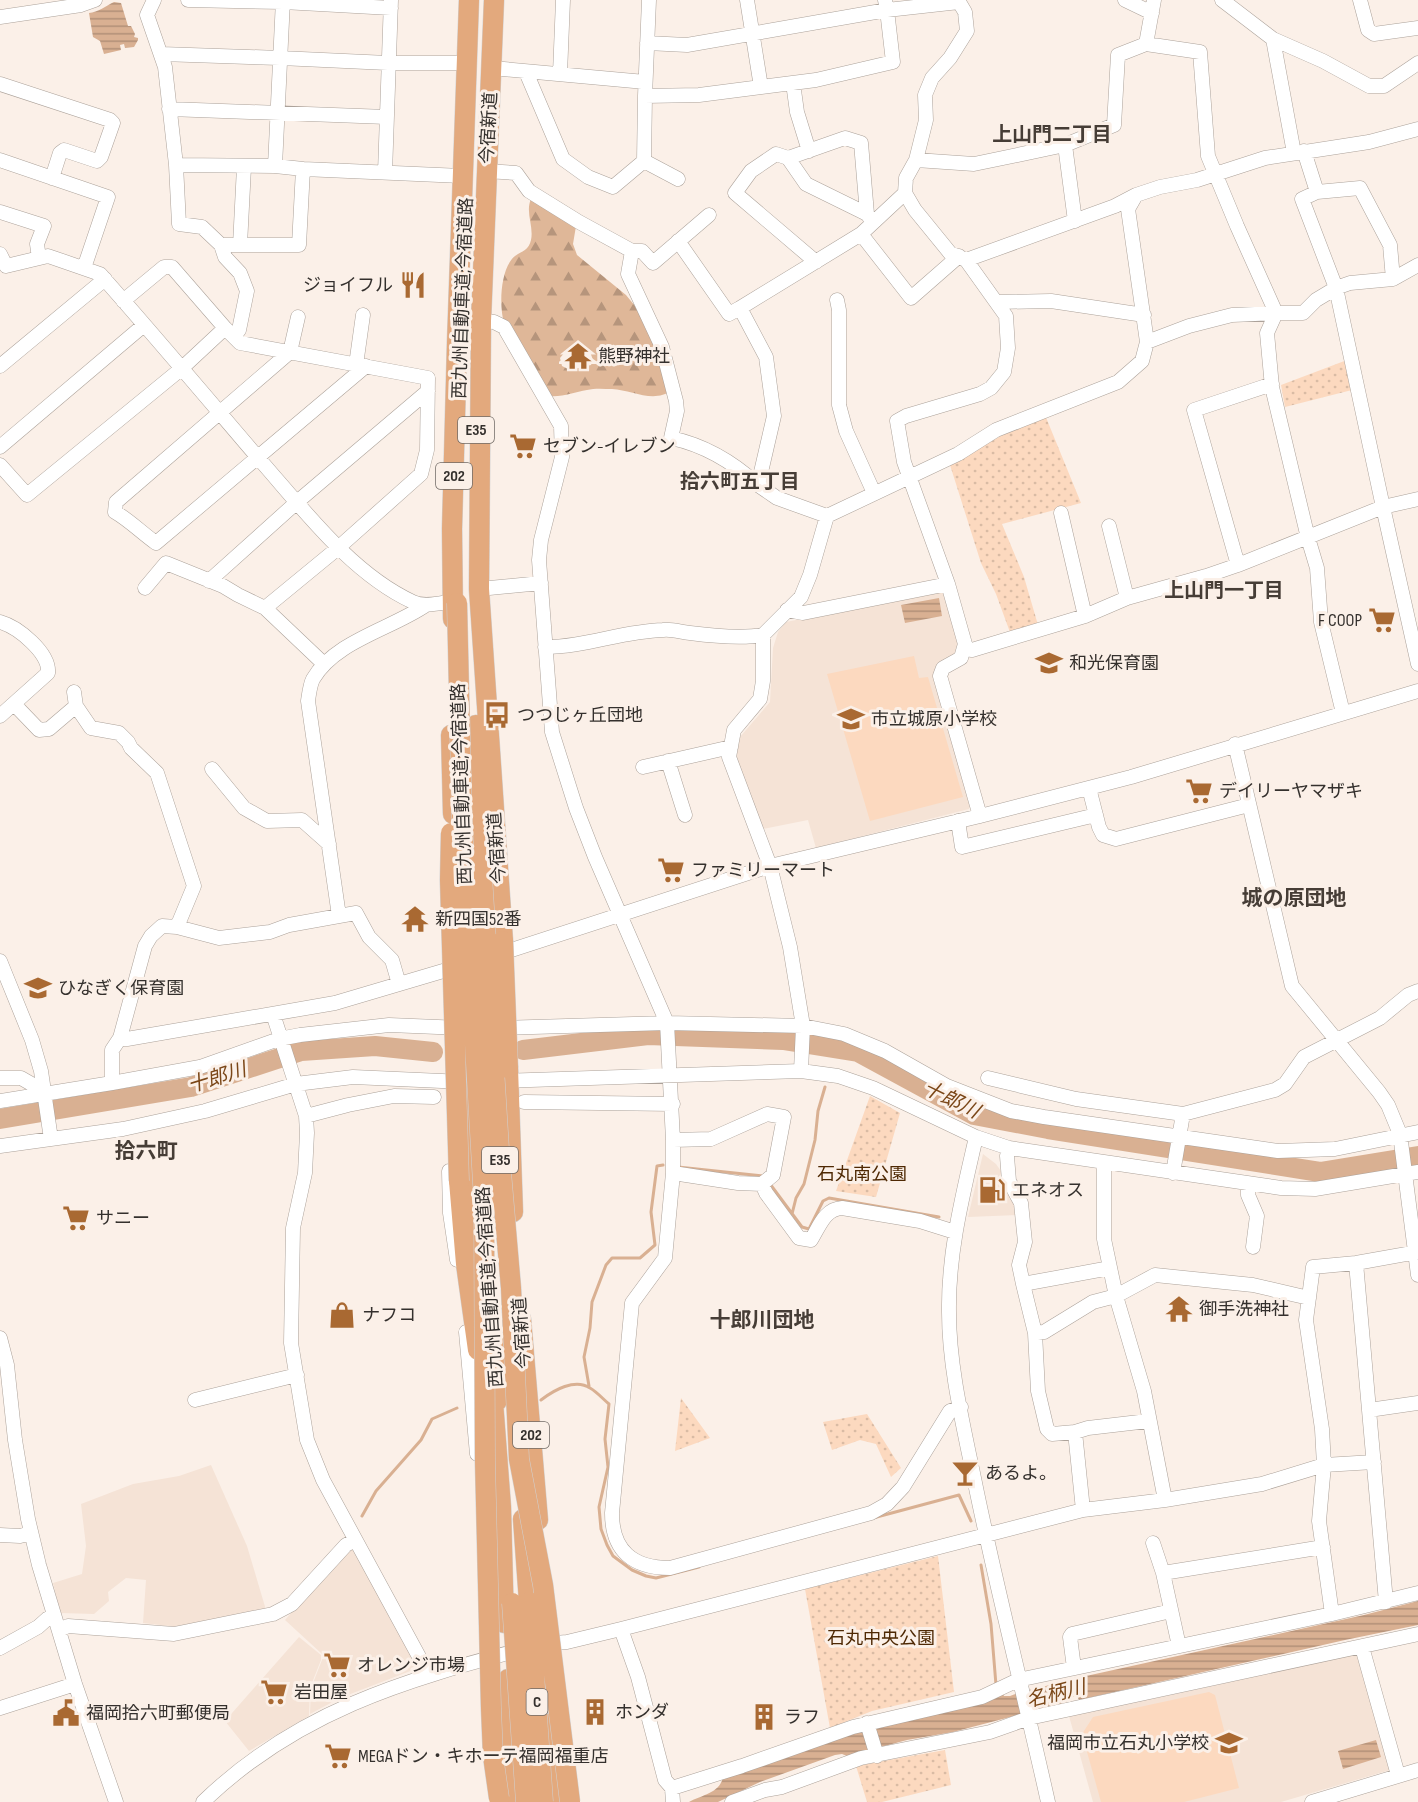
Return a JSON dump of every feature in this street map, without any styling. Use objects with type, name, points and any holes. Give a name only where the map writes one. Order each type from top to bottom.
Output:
[{"type":"highway","name":"今宿新道","points":[[471,0],[462,176],[452,529],[455,603],[451,773],[478,1271],[497,1431],[513,1802]]},
{"type":"highway","name":"西九州自動車道;今宿道路","points":[[471,0],[459,371],[455,603],[462,822],[500,1462],[520,1603]]},
{"type":"highway","name":"西九州自動車道;今宿道路","points":[[487,0],[481,168],[474,536],[475,674],[481,860],[499,1149],[511,1288],[519,1459],[520,1603]]},
{"type":"highway","name":"今宿新道","points":[[494,0],[481,321],[479,589],[503,941],[512,1202],[548,1643],[557,1802]]},
{"type":"highway","points":[[455,603],[450,880],[459,1181],[466,1264],[501,1507]]},
{"type":"highway","points":[[484,1200],[485,1461],[491,1708],[493,1756],[500,1802]]},
{"type":"highway","points":[[519,1459],[543,1585],[570,1802]]},
{"type":"highway","points":[[520,1603],[526,1802]]},
{"type":"highway","name":"C","points":[[520,1603],[543,1802]]},
{"type":"street","points":[[0,17],[81,5],[95,0]]},
{"type":"street","points":[[0,465],[27,495],[181,369],[229,332],[239,330],[247,291],[240,273],[225,257],[221,245],[202,227],[179,224],[176,165],[165,67],[147,15],[154,0]]},
{"type":"street","points":[[188,0],[391,4],[385,173]]},
{"type":"street","points":[[560,74],[563,0]]},
{"type":"street","points":[[526,72],[563,159],[588,177],[613,187],[644,161],[649,0]]},
{"type":"street","points":[[747,0],[760,87]]},
{"type":"street","points":[[1125,0],[1144,11],[1153,7]]},
{"type":"street","points":[[1224,0],[1273,39],[1323,61],[1369,86],[1384,86],[1418,63]]},
{"type":"street","points":[[1360,0],[1368,30],[1374,34],[1418,28]]},
{"type":"street","points":[[275,166],[283,1]]},
{"type":"street","points":[[647,43],[687,45],[886,5],[958,1],[965,12],[967,31],[950,58],[932,78],[925,95],[926,120],[916,160],[906,178],[905,193],[915,210],[950,253],[963,258],[1006,316],[1008,348],[1004,372],[991,388],[980,394],[906,416],[897,421],[904,462],[948,584],[965,649],[961,658],[944,668],[940,676],[980,816]]},
{"type":"street","points":[[492,68],[560,74],[645,89],[699,95],[816,80],[893,62],[886,5]]},
{"type":"street","points":[[1146,44],[1153,7]]},
{"type":"street","points":[[1273,39],[1299,152],[1317,192]]},
{"type":"street","points":[[916,160],[974,164],[1065,145],[1114,125],[1119,55],[1146,44],[1200,52],[1208,156],[1276,313],[1267,333],[1272,384],[1317,568],[1321,622],[1343,713]]},
{"type":"street","points":[[161,54],[388,63],[467,63]]},
{"type":"street","points":[[793,83],[797,112],[809,151]]},
{"type":"street","points":[[0,84],[110,120],[113,123],[101,157],[97,161],[64,150],[60,153],[52,178]]},
{"type":"street","points":[[169,109],[387,117]]},
{"type":"street","points":[[861,234],[911,298],[963,258],[1074,221],[1160,187],[1197,180],[1265,158],[1369,142],[1418,129]]},
{"type":"street","points":[[788,158],[845,138],[861,143],[870,218]]},
{"type":"street","points":[[1065,145],[1074,221]]},
{"type":"street","points":[[816,262],[735,193],[751,171],[776,154],[788,158],[806,184],[870,218]]},
{"type":"street","points":[[0,160],[108,197],[84,268]]},
{"type":"street","points":[[644,161],[678,179]]},
{"type":"street","points":[[176,165],[275,166],[462,176]]},
{"type":"street","points":[[240,245],[244,167]]},
{"type":"street","points":[[221,245],[299,245],[303,169]]},
{"type":"street","points":[[486,171],[516,172],[529,191],[632,251],[642,251],[653,263],[709,215]]},
{"type":"street","points":[[1393,279],[1390,246],[1360,188],[1317,192],[1302,199],[1336,288],[1418,664]]},
{"type":"street","points":[[678,241],[729,314],[861,234],[870,218],[905,193]]},
{"type":"street","points":[[632,251],[628,274],[662,346],[676,401],[677,411],[671,438],[693,442],[745,473],[777,498],[827,516],[958,454],[996,430],[1118,382],[1142,362],[1147,342],[1128,209],[1136,195]]},
{"type":"street","points":[[0,212],[44,226],[37,244],[39,258]]},
{"type":"street","points":[[2,265],[48,256],[100,274],[338,548],[388,588],[415,604],[426,605]]},
{"type":"street","points":[[1147,342],[1189,326],[1232,315],[1303,313],[1316,300],[1336,288],[1350,283],[1393,279],[1418,265]]},
{"type":"street","points":[[123,301],[164,267],[172,267],[240,343],[428,378],[427,450],[421,474],[338,548],[265,608]]},
{"type":"street","points":[[0,366],[105,279]]},
{"type":"street","points":[[837,300],[839,310],[839,405],[846,431],[874,493]]},
{"type":"street","points":[[996,302],[1052,301],[1144,315]]},
{"type":"street","points":[[740,308],[765,357],[774,416],[759,485]]},
{"type":"street","points":[[298,317],[290,352],[116,502],[115,512],[156,543],[258,458],[361,365],[363,315]]},
{"type":"street","points":[[481,321],[494,322],[504,327],[561,426],[562,457],[541,540],[539,560],[552,732],[576,808],[667,1025],[673,1104],[673,1173],[665,1258],[632,1303],[612,1531],[622,1551],[638,1563],[652,1568],[670,1568],[871,1513],[887,1504],[903,1487],[950,1411],[961,1407]]},
{"type":"street","points":[[0,447],[144,325]]},
{"type":"street","points":[[1238,565],[1194,410],[1272,384]]},
{"type":"street","points":[[209,581],[297,502],[428,391]]},
{"type":"street","points":[[965,649],[972,650],[1085,616],[1127,598],[1206,576],[1383,507],[1418,499]]},
{"type":"street","points":[[1061,513],[1085,616]]},
{"type":"street","points":[[545,647],[567,647],[606,638],[664,630],[753,637],[763,635],[801,597],[810,575],[827,516]]},
{"type":"street","points":[[1109,526],[1127,598]]},
{"type":"street","points":[[145,588],[166,563],[223,586],[265,608],[324,664]]},
{"type":"street","points":[[479,589],[541,583]]},
{"type":"street","points":[[787,610],[803,614],[948,584]]},
{"type":"street","points":[[339,916],[308,701],[312,681],[324,664],[359,640],[396,623],[426,605],[438,602],[455,603]]},
{"type":"street","points":[[0,621],[19,630],[39,652],[48,667],[48,674],[0,716]]},
{"type":"street","points":[[763,635],[763,681],[760,699],[734,730],[729,758],[770,866],[790,947],[803,1026],[801,1071]]},
{"type":"street","points":[[120,1038],[127,1039],[335,1003],[526,947],[770,866],[1089,788],[1418,691]]},
{"type":"street","points":[[14,704],[39,730],[49,729],[75,699],[91,728],[119,733],[157,773],[194,886],[177,927]]},
{"type":"street","points":[[1235,744],[1292,986],[1379,1092],[1388,1105],[1400,1134],[1412,1173],[1418,1275]]},
{"type":"street","points":[[643,767],[731,747]]},
{"type":"street","points":[[668,761],[685,815]]},
{"type":"street","points":[[212,769],[244,808],[267,821],[302,820],[329,844]]},
{"type":"street","points":[[1089,788],[1103,835],[1116,839],[1249,805]]},
{"type":"street","points":[[958,821],[962,847],[1096,815]]},
{"type":"street","points":[[112,1083],[112,1050],[120,1038],[144,946],[162,926],[177,927],[219,938],[270,932],[289,925],[356,913],[369,937],[392,960],[399,984]]},
{"type":"street","points":[[0,961],[32,1040],[44,1090],[51,1139]]},
{"type":"street","points":[[988,1078],[1076,1099],[1183,1114],[1275,1090],[1285,1084],[1304,1057],[1380,1018],[1408,995],[1418,991]]},
{"type":"street","points":[[273,1014],[279,1039],[306,1116],[305,1173],[293,1228],[291,1343],[307,1440],[323,1480],[429,1675]]},
{"type":"street","points":[[0,1101],[44,1090],[112,1083],[200,1067],[279,1039],[330,1030],[389,1025],[521,1029],[667,1025],[803,1026],[844,1034],[885,1051],[947,1086],[1011,1111],[1044,1117],[1278,1151],[1335,1149],[1418,1132]]},
{"type":"street","points":[[0,1146],[123,1129],[205,1111],[294,1078],[669,1075],[801,1071],[838,1076],[873,1088],[976,1137],[1009,1148],[1173,1173],[1315,1189],[1412,1173]]},
{"type":"street","points":[[466,1077],[450,1130],[450,1213],[467,1339],[477,1463],[491,1515],[504,1624]]},
{"type":"street","points":[[0,1078],[21,1078],[44,1090]]},
{"type":"street","points":[[306,1116],[394,1096],[434,1097]]},
{"type":"street","points":[[524,1102],[673,1104]]},
{"type":"street","points":[[673,1140],[711,1139],[767,1114],[784,1117],[773,1175],[762,1184],[738,1183],[673,1173]]},
{"type":"street","points":[[1173,1173],[1183,1114]]},
{"type":"street","points":[[976,1137],[955,1232],[950,1271],[948,1312],[950,1341],[986,1536],[1048,1802]]},
{"type":"street","points":[[1009,1148],[1007,1156],[1009,1180],[1021,1203],[1024,1242],[1018,1265],[1035,1333],[1038,1391],[1047,1430],[1052,1434],[1075,1432],[1088,1428],[1148,1421]]},
{"type":"street","points":[[1104,1162],[1104,1239],[1116,1296],[1144,1391],[1165,1500]]},
{"type":"street","points":[[1248,1183],[1248,1195],[1257,1216],[1253,1247]]},
{"type":"street","points":[[762,1184],[799,1238],[812,1240],[825,1215],[833,1209],[842,1208],[920,1221],[955,1232]]},
{"type":"street","points":[[1332,1614],[1319,1521],[1324,1465],[1322,1429],[1306,1320],[1313,1267],[1356,1263],[1417,1251]]},
{"type":"street","points":[[1356,1263],[1386,1602]]},
{"type":"street","points":[[1023,1284],[1110,1268]]},
{"type":"street","points":[[1035,1333],[1044,1332],[1093,1302],[1116,1296],[1155,1275],[1253,1285],[1309,1298]]},
{"type":"street","points":[[0,1338],[32,1533],[75,1684],[116,1802]]},
{"type":"street","points":[[195,1400],[297,1375]]},
{"type":"street","points":[[1369,1410],[1418,1403]]},
{"type":"street","points":[[1075,1432],[1083,1510]]},
{"type":"street","points":[[202,1802],[252,1759],[308,1724],[362,1698],[488,1657],[621,1629],[1083,1510],[1165,1500],[1262,1484],[1324,1465],[1374,1462]]},
{"type":"street","points":[[0,1535],[20,1536],[32,1533]]},
{"type":"street","points":[[59,1630],[68,1626],[174,1634],[273,1614],[292,1604],[346,1545],[355,1540]]},
{"type":"street","points":[[1153,1543],[1163,1573],[1179,1646]]},
{"type":"street","points":[[1163,1573],[1323,1547]]},
{"type":"street","points":[[621,1629],[638,1677],[665,1780],[673,1795],[867,1723],[982,1697],[1018,1680],[1332,1614],[1418,1593]]},
{"type":"street","points":[[1074,1668],[1070,1637],[1072,1634],[1171,1611]]},
{"type":"street","points":[[0,1648],[54,1616]]},
{"type":"street","points":[[732,1802],[765,1790],[782,1787],[861,1758],[990,1732],[1029,1718],[1418,1634]]},
{"type":"street","points":[[1362,1647],[1398,1775]]},
{"type":"street","points":[[0,1708],[75,1684]]},
{"type":"street","points":[[867,1723],[877,1755]]},
{"type":"street","points":[[1312,1802],[1418,1770]]},
{"type":"shaded area","name":"市立城原小学校","points":[[944,590],[959,643],[958,653],[940,664],[971,804],[969,809],[816,848],[808,820],[763,829],[738,763],[736,749],[740,737],[770,702],[773,648],[778,632],[786,622]]},
{"type":"shaded area","name":"エネオス","points":[[983,1154],[996,1164],[1003,1174],[1018,1215],[968,1217]]},
{"type":"shaded area","points":[[211,1465],[247,1546],[266,1610],[178,1627],[143,1623],[146,1580],[126,1578],[108,1592],[109,1601],[94,1614],[60,1613],[53,1583],[82,1574],[86,1546],[81,1504],[133,1484],[179,1476]]},
{"type":"shaded area","points":[[355,1547],[416,1662],[413,1670],[340,1698],[310,1714],[311,1688],[322,1660],[322,1654],[285,1620],[348,1548]]},
{"type":"shaded area","points":[[299,1637],[321,1655],[310,1688],[309,1716],[249,1751],[225,1721]]},
{"type":"shaded area","name":"福岡市立石丸小学校","points":[[1359,1652],[1390,1770],[1281,1802],[1093,1802],[1069,1716]]},
{"type":"green space","points":[[531,199],[576,226],[573,244],[577,255],[626,295],[635,306],[666,362],[672,390],[658,396],[612,389],[590,389],[550,396],[504,323],[502,316],[501,297],[506,269],[515,256],[527,248],[531,240],[529,204]],"holes":[[[589,349],[593,360],[591,365],[570,370],[562,366],[560,358],[565,352]]]},
{"type":"green space","points":[[1347,360],[1352,390],[1285,407],[1281,385]]},
{"type":"green space","points":[[1045,415],[1081,503],[1002,524],[1024,577],[1038,625],[1011,635],[996,594],[981,563],[950,465],[1006,433]]},
{"type":"green space","points":[[914,656],[919,678],[928,677],[963,797],[870,821],[827,674]]},
{"type":"green space","name":"石丸南公園","points":[[870,1096],[900,1113],[876,1197],[836,1191]]},
{"type":"green space","points":[[681,1398],[710,1438],[675,1451]]},
{"type":"green space","points":[[867,1414],[901,1468],[891,1477],[876,1444],[860,1440],[832,1450],[823,1422]]},
{"type":"green space","name":"石丸中央公園","points":[[938,1556],[954,1692],[872,1711],[830,1728],[805,1589]]},
{"type":"green space","points":[[1209,1692],[1215,1695],[1239,1788],[1184,1802],[1101,1802],[1082,1734],[1093,1717]]},
{"type":"green space","points":[[945,1750],[951,1785],[882,1802],[867,1802],[856,1766]]},
{"type":"water","points":[[114,2],[121,3],[128,26],[131,26],[134,37],[138,40],[134,47],[125,48],[124,44],[120,45],[121,50],[104,54],[100,41],[93,37],[89,13]]},
{"type":"water","points":[[939,598],[942,616],[905,623],[901,605]]},
{"type":"water","name":"名柄川","points":[[1418,1601],[1418,1625],[1079,1700],[1077,1696],[1067,1698],[1067,1702],[953,1732],[907,1740],[847,1756],[835,1755],[760,1782],[718,1802],[689,1802],[710,1793],[718,1787],[723,1777],[836,1738],[1003,1693],[1004,1696],[1010,1696],[1053,1684],[1074,1682],[1074,1678],[1364,1615]]},
{"type":"water","points":[[1376,1740],[1381,1757],[1343,1769],[1338,1751]]},
{"type":"waterway","name":"十郎川","points":[[523,1050],[648,1035],[783,1040],[858,1052],[974,1115],[1048,1129],[1320,1172],[1418,1156]]},
{"type":"waterway","name":"十郎川","points":[[0,1119],[191,1087],[301,1051],[375,1046],[433,1052]]},
{"type":"waterway","points":[[792,1214],[796,1198],[804,1184],[825,1087]]},
{"type":"waterway","points":[[589,1386],[584,1357],[592,1302],[606,1265],[612,1258],[640,1258],[655,1245],[651,1212],[657,1166],[663,1165]]},
{"type":"waterway","points":[[678,1167],[763,1176]]},
{"type":"waterway","points":[[770,1184],[802,1227],[809,1229],[823,1201],[829,1198],[939,1217]]},
{"type":"waterway","points":[[541,1400],[558,1389],[578,1384],[593,1390],[609,1404],[605,1439],[608,1467],[599,1507],[601,1529],[613,1556],[632,1570],[656,1578],[699,1567]]},
{"type":"waterway","points":[[362,1516],[376,1491],[421,1440],[432,1419],[457,1408]]},
{"type":"waterway","points":[[873,1518],[959,1495],[971,1521]]},
{"type":"waterway","points":[[981,1565],[991,1624],[996,1685]]},
{"type":"place","name":"ジョイフル","points":[[413,285]]},
{"type":"place","name":"熊野神社","points":[[578,356]]},
{"type":"place","name":"セブン-イレブン","points":[[523,446]]},
{"type":"place","name":"F COOP","points":[[1382,620]]},
{"type":"place","name":"和光保育園","points":[[1049,663]]},
{"type":"place","name":"つつじヶ丘団地","points":[[497,715]]},
{"type":"place","name":"市立城原小学校","points":[[851,719]]},
{"type":"place","name":"デイリーヤマザキ","points":[[1199,791]]},
{"type":"place","name":"ファミリーマート","points":[[671,870]]},
{"type":"place","name":"新四国52番","points":[[415,919]]},
{"type":"place","name":"ひなぎく保育園","points":[[38,988]]},
{"type":"place","name":"エネオス","points":[[992,1190]]},
{"type":"place","name":"サニー","points":[[76,1218]]},
{"type":"place","name":"御手洗神社","points":[[1179,1309]]},
{"type":"place","name":"ナフコ","points":[[342,1315]]},
{"type":"place","name":"あるよ。","points":[[965,1473]]},
{"type":"place","name":"オレンジ市場","points":[[337,1665]]},
{"type":"place","name":"岩田屋","points":[[274,1692]]},
{"type":"place","name":"ホンダ","points":[[595,1712]]},
{"type":"place","name":"福岡拾六町郵便局","points":[[66,1713]]},
{"type":"place","name":"ラフ","points":[[764,1717]]},
{"type":"place","name":"福岡市立石丸小学校","points":[[1229,1743]]},
{"type":"place","name":"MEGAドン・キホーテ福岡福重店","points":[[338,1756]]},
{"type":"district","name":"上山門二丁目","points":[[1052,135]]},
{"type":"district","name":"拾六町五丁目","points":[[740,482]]},
{"type":"district","name":"上山門一丁目","points":[[1224,591]]},
{"type":"district","name":"城の原団地","points":[[1294,898]]},
{"type":"district","name":"拾六町","points":[[146,1151]]},
{"type":"district","name":"十郎川団地","points":[[762,1320]]}]
